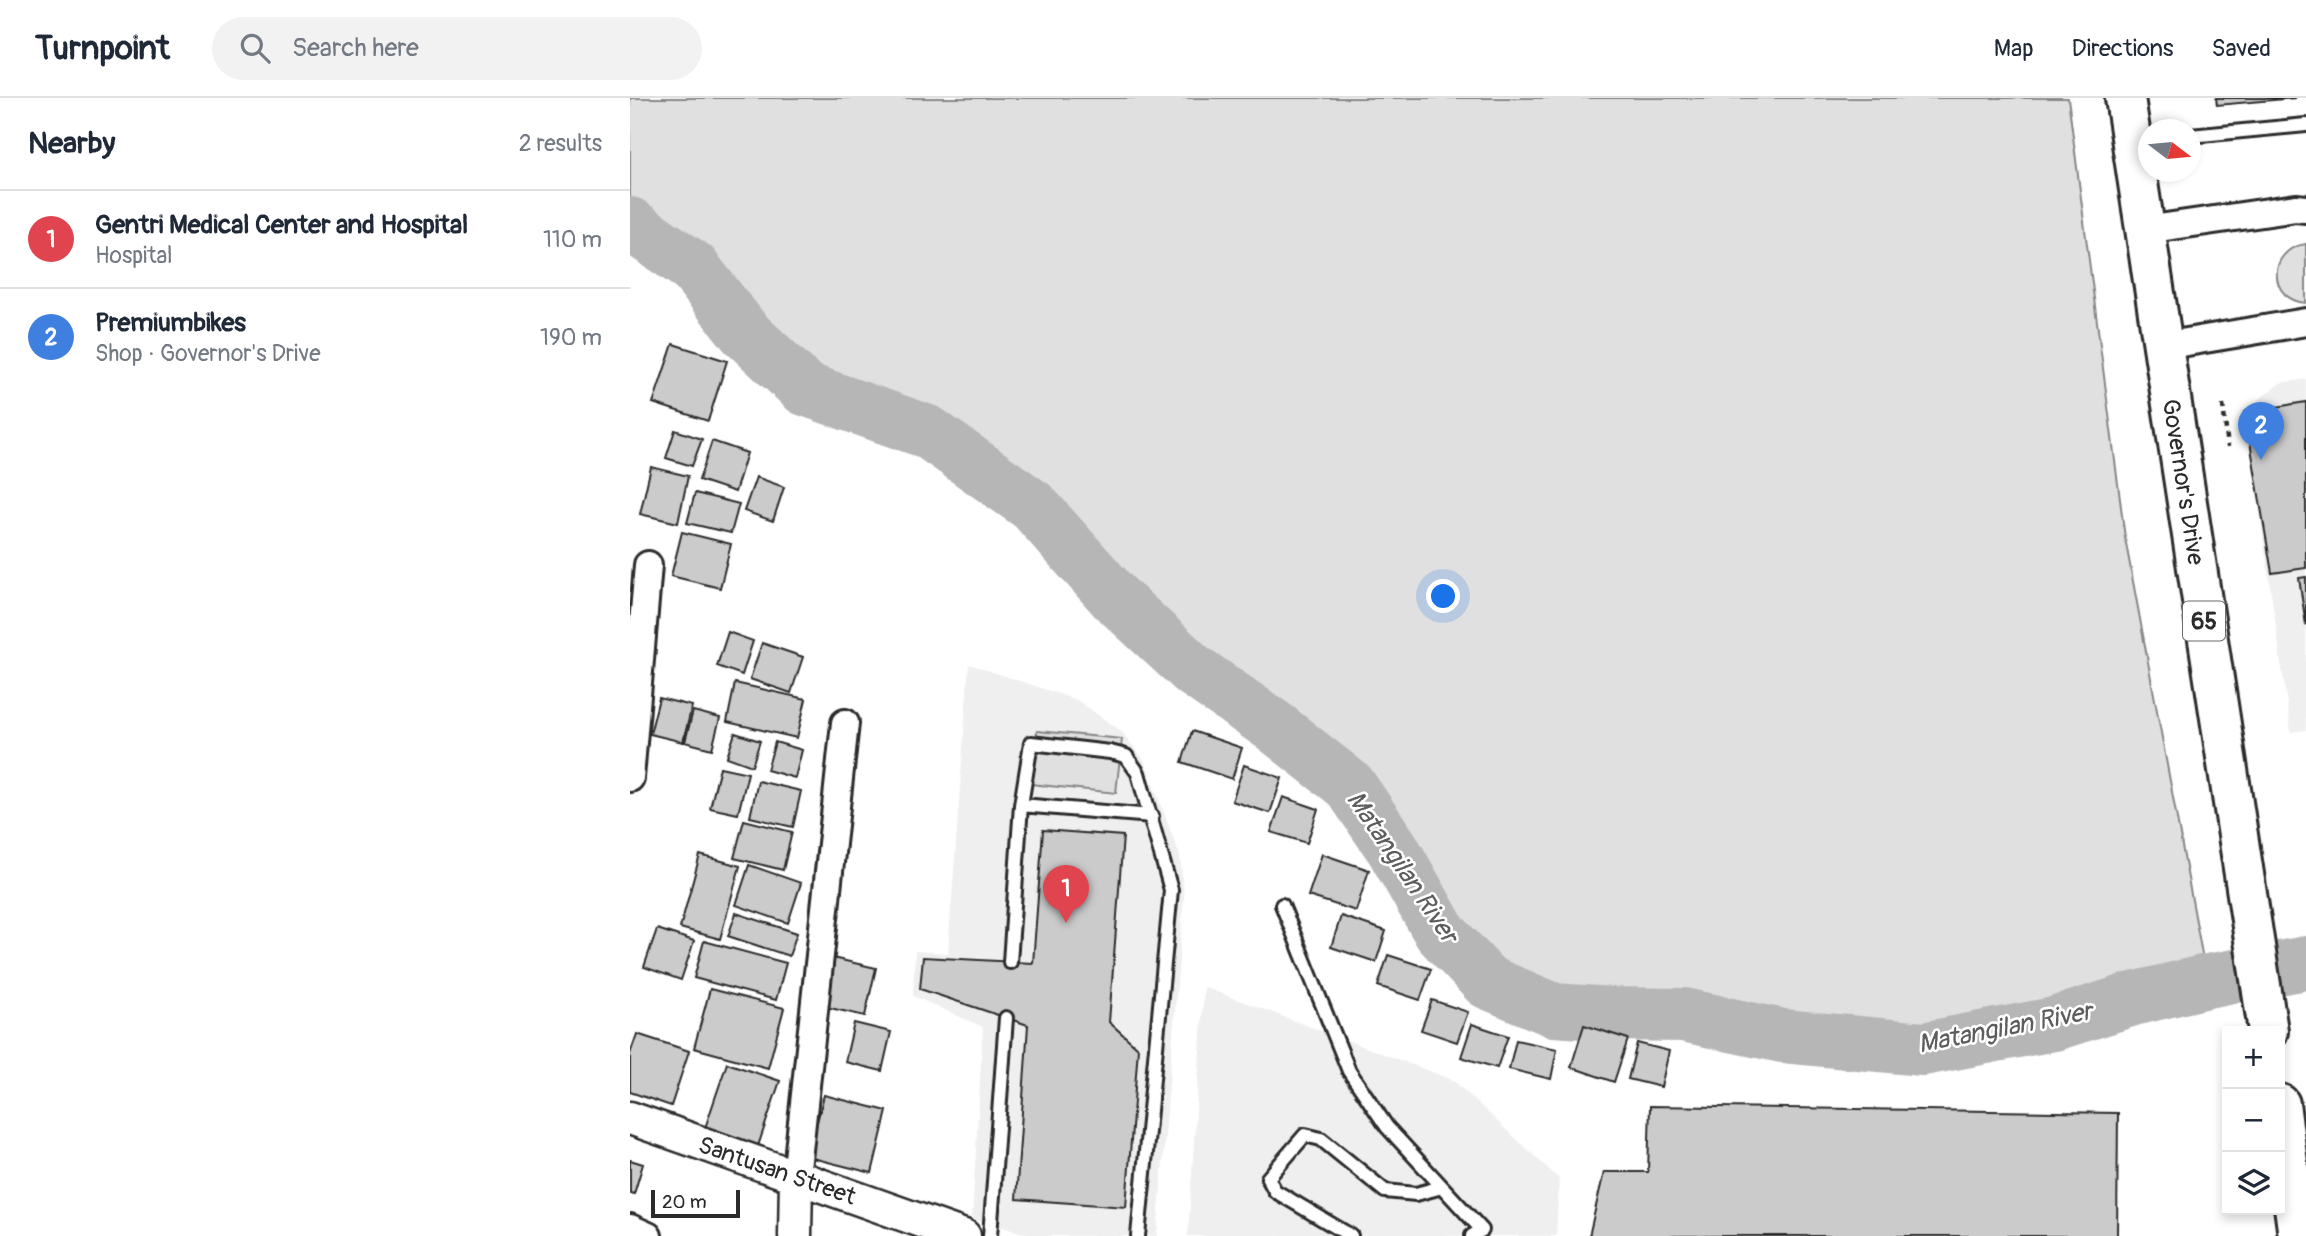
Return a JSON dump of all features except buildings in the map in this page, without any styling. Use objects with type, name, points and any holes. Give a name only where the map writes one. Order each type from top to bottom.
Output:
[{"type":"main road","name":"Governor's Drive","points":[[2125,98],[2138,134]]},
{"type":"main road","name":"Governor's Drive","points":[[2142,182],[2145,230],[2267,1026]]},
{"type":"main road","points":[[2285,1131],[2300,1211]]},
{"type":"street","points":[[2145,230],[2296,208],[2306,209]]},
{"type":"street","points":[[2163,346],[2306,322]]},
{"type":"street","points":[[630,778],[648,565]]},
{"type":"street","points":[[795,1236],[796,1178],[845,723]]},
{"type":"street","name":"Santusan Street","points":[[630,1118],[964,1236]]},
{"type":"street","points":[[630,1228],[648,1236]]},
{"type":"lane","points":[[2201,135],[2306,125]]},
{"type":"lane","points":[[1010,962],[1021,804],[1031,743],[1126,756],[1138,774],[1171,890],[1138,1236]]},
{"type":"lane","points":[[1021,804],[1152,816]]},
{"type":"lane","points":[[1282,905],[1349,1071],[1387,1127],[1482,1230],[1472,1236]]},
{"type":"lane","points":[[990,1236],[1006,1018]]},
{"type":"lane","points":[[1343,1234],[1275,1191],[1268,1178],[1305,1135],[1321,1139],[1385,1191],[1416,1194],[1441,1187]]},
{"type":"path","points":[[2222,405],[2228,447]]},
{"type":"shaded area","points":[[630,98],[2068,98],[2125,538],[2207,981],[2133,999],[2054,1024],[1923,1049],[1783,1036],[1684,1015],[1554,1010],[1487,982],[1440,932],[1393,849],[1350,786],[1193,670],[1033,506],[928,432],[805,389],[693,267],[630,224]]},
{"type":"shaded area","points":[[2306,244],[2306,303],[2293,300],[2284,293],[2277,274],[2284,255],[2293,248]]},
{"type":"shaded area","points":[[2306,379],[2306,730],[2291,732],[2245,410],[2280,383]]},
{"type":"shaded area","points":[[969,664],[1077,700],[1121,731],[1144,760],[1180,856],[1184,896],[1157,1236],[1035,1236],[972,1219],[983,1027],[913,996],[915,951],[948,953]]},
{"type":"shaded area","points":[[1037,731],[1122,739],[1116,793],[1031,784]]},
{"type":"shaded area","points":[[1204,987],[1453,1080],[1559,1179],[1556,1236],[1188,1236]]},
{"type":"waterway","name":"Matangilan River","points":[[630,224],[693,267],[745,333],[805,389],[928,432],[1033,506],[1114,597],[1193,670],[1275,727],[1350,786],[1393,849],[1440,932],[1487,982],[1554,1010],[1684,1015],[1783,1036],[1923,1049],[2054,1024],[2133,999],[2207,981],[2306,963]]},
{"type":"place","name":"Premiumbikes","points":[[2261,460]]},
{"type":"place","name":"Gentri Medical Center and Hospital","points":[[1066,923]]}]
